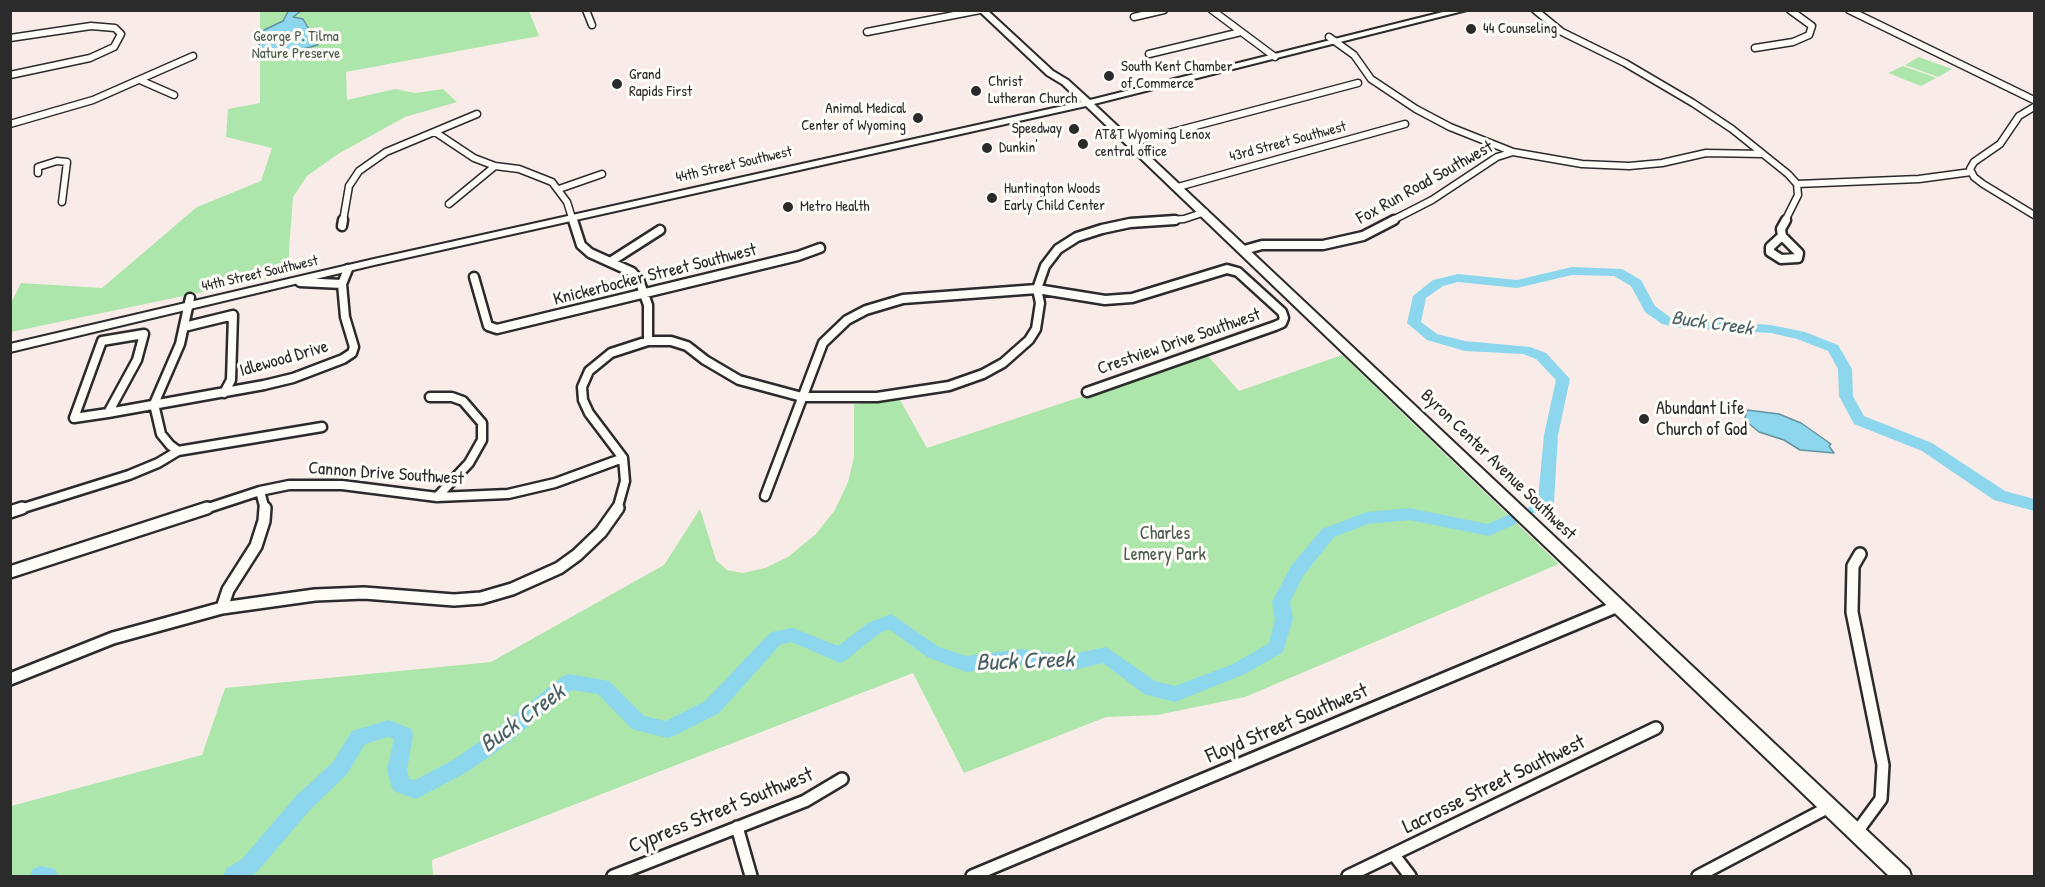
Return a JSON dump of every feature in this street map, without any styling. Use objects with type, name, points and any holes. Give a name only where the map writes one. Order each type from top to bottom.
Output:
[{"type":"main road","name":"Byron Center Avenue Southwest","points":[[981,10],[1050,73],[1065,82],[1178,187],[1902,876]]},
{"type":"main road","name":"Byron Center Avenue Southwest","points":[[994,10],[1059,70],[1065,82]]},
{"type":"main road","name":"44th Street Southwest","points":[[1386,26],[1437,10]]},
{"type":"main road","name":"44th Street Southwest","points":[[189,303],[300,282],[570,214],[733,182],[1085,100],[1386,26],[1463,10]]},
{"type":"main road","name":"44th Street Southwest","points":[[10,339],[45,335],[189,303],[747,172],[1085,100]]},
{"type":"main road","points":[[733,182],[747,172]]},
{"type":"main road","name":"44th Street Southwest","points":[[10,348],[45,335]]},
{"type":"street","points":[[586,10],[592,25]]},
{"type":"street","points":[[867,32],[981,10]]},
{"type":"street","points":[[1134,17],[1164,10]]},
{"type":"street","points":[[1212,10],[1271,54]]},
{"type":"street","points":[[1535,10],[1562,32],[1625,63],[1693,103],[1732,129],[1788,174],[1797,184],[1798,195],[1781,229],[1782,236]]},
{"type":"street","points":[[1755,48],[1793,42],[1809,35],[1812,26],[1790,10]]},
{"type":"street","points":[[1849,10],[2034,99]]},
{"type":"street","points":[[10,38],[91,26],[115,28],[122,34],[114,47],[90,58],[10,75]]},
{"type":"street","points":[[1149,54],[1241,32]]},
{"type":"street","points":[[1333,39],[1354,55],[1371,79],[1416,110],[1450,127],[1513,152],[1582,164],[1629,166],[1662,163],[1706,153],[1763,154]]},
{"type":"street","points":[[10,124],[85,102],[142,81],[193,56]]},
{"type":"street","points":[[142,81],[174,95]]},
{"type":"street","points":[[1131,143],[1358,83]]},
{"type":"street","points":[[2034,107],[2019,116],[2000,144],[1971,164],[1971,172],[1983,183],[2034,215]]},
{"type":"street","points":[[342,226],[349,186],[359,171],[386,152],[477,114]]},
{"type":"street","name":"43rd Street Southwest","points":[[1178,187],[1405,124]]},
{"type":"street","points":[[435,132],[464,153],[495,165],[538,175],[552,182],[559,189],[581,245],[590,253],[632,272],[645,293],[650,322],[648,341]]},
{"type":"street","name":"Fox Run Road Southwest","points":[[1244,250],[1262,245],[1323,245],[1363,236],[1432,200],[1497,157],[1513,152]]},
{"type":"street","points":[[38,173],[38,166],[57,161],[67,162],[62,202]]},
{"type":"street","points":[[448,204],[495,165]]},
{"type":"street","points":[[1797,184],[1919,179],[1971,172]]},
{"type":"street","points":[[559,189],[602,174]]},
{"type":"street","points":[[10,679],[113,638],[222,608],[315,595],[364,593],[454,600],[481,598],[512,589],[559,568],[578,555],[601,532],[616,511],[625,481],[623,458],[590,413],[583,400],[582,387],[590,371],[602,359],[622,348],[648,341],[671,341],[687,346],[705,360],[739,380],[771,390],[802,396],[844,399],[915,393],[949,386],[983,374],[1021,350],[1036,329],[1040,303],[1037,289],[1045,266],[1058,249],[1077,237],[1116,225],[1171,221],[1205,213]]},
{"type":"street","points":[[610,262],[660,230]]},
{"type":"street","name":"Knickerbocker Street Southwest","points":[[474,277],[488,326],[497,329],[798,256],[820,248]]},
{"type":"street","name":"Idlewood Drive","points":[[108,413],[137,360],[144,334],[102,341],[74,418],[108,413],[154,404],[224,393],[293,378],[332,364],[352,353],[354,347],[345,317],[342,284],[348,269]]},
{"type":"street","name":"Crestview Drive Southwest","points":[[1037,289],[1077,297],[1114,299],[1150,293],[1227,269],[1238,272],[1282,312],[1284,318],[1282,323],[1087,392]]},
{"type":"street","points":[[300,282],[342,284]]},
{"type":"street","points":[[765,496],[823,343],[847,320],[866,310],[890,302],[1037,289]]},
{"type":"street","points":[[178,451],[161,434],[154,404],[180,344],[189,303]]},
{"type":"street","points":[[184,327],[233,315],[231,380],[224,393]]},
{"type":"street","points":[[430,397],[452,397],[463,401],[482,423],[482,440],[469,463],[437,497]]},
{"type":"street","points":[[10,512],[129,475],[158,463],[178,451],[322,427]]},
{"type":"street","name":"Cannon Drive Southwest","points":[[10,572],[260,491],[289,485],[342,484],[437,497],[508,494],[566,480],[623,458]]},
{"type":"street","points":[[222,608],[228,590],[259,538],[264,521],[265,504],[260,491]]},
{"type":"street","points":[[1856,832],[1881,799],[1883,765],[1852,612],[1853,566],[1860,554]]},
{"type":"street","name":"Floyd Street Southwest","points":[[972,876],[1618,606]]},
{"type":"street","name":"Lacrosse Street Southwest","points":[[1348,876],[1656,728]]},
{"type":"street","name":"Cypress Street Southwest","points":[[613,876],[805,801],[842,779]]},
{"type":"street","points":[[1698,876],[1829,807]]},
{"type":"street","points":[[737,827],[751,876]]},
{"type":"street","points":[[1394,855],[1410,876]]},
{"type":"green space","name":"George P. Tilma Nature Preserve","points":[[260,11],[529,11],[539,36],[346,72],[347,100],[395,89],[415,93],[443,89],[457,102],[405,117],[338,154],[307,176],[293,197],[289,274],[11,332],[10,305],[21,283],[102,288],[197,207],[261,181],[272,148],[226,137],[228,109],[260,103]]},
{"type":"green space","points":[[1919,57],[1952,69],[1938,77],[1905,65]]},
{"type":"green space","points":[[1903,66],[1936,78],[1921,86],[1888,73]]},
{"type":"green space","name":"Charles Lemery Park","points":[[1207,355],[1239,391],[1342,355],[1559,564],[1245,697],[1157,715],[1106,717],[964,773],[913,673],[432,860],[433,876],[11,876],[11,806],[202,755],[225,688],[491,662],[664,565],[700,509],[716,560],[727,570],[743,573],[765,568],[788,557],[816,534],[835,510],[848,482],[854,457],[854,404],[900,400],[927,448]]},
{"type":"water","points":[[289,10],[301,11],[293,17],[303,19],[318,45],[265,59],[258,48],[264,30],[283,21]]},
{"type":"water","points":[[1747,410],[1779,414],[1801,423],[1831,444],[1829,446],[1834,453],[1800,450],[1784,440],[1759,432],[1747,422],[1745,418]]},
{"type":"waterway","name":"Buck Creek","points":[[1536,509],[1546,502],[1551,435],[1563,379],[1541,356],[1525,350],[1465,346],[1432,337],[1414,323],[1420,296],[1438,283],[1458,278],[1517,284],[1572,271],[1617,272],[1636,283],[1650,309],[1667,321],[1681,324],[1771,329],[1800,335],[1833,348],[1845,369],[1846,396],[1859,420],[1927,447],[2000,496],[2034,505]]},
{"type":"waterway","name":"Buck Creek","points":[[233,876],[249,866],[303,803],[340,768],[359,737],[389,728],[404,735],[397,770],[401,785],[416,790],[460,766],[496,741],[569,682],[603,687],[639,723],[667,730],[712,707],[776,638],[793,635],[840,655],[874,628],[891,621],[933,652],[966,664],[1020,657],[1069,663],[1106,655],[1150,688],[1175,694],[1239,669],[1277,647],[1284,619],[1281,602],[1297,571],[1328,533],[1367,518],[1409,514],[1489,530],[1510,520]]},
{"type":"waterway","name":"Buck Creek","points":[[40,876],[48,876]]},
{"type":"place","name":"44 Counseling","points":[[1471,29]]},
{"type":"place","name":"South Kent Chamber of Commerce","points":[[1109,76]]},
{"type":"place","name":"Grand Rapids First","points":[[617,84]]},
{"type":"place","name":"Christ Lutheran Church","points":[[976,91]]},
{"type":"place","name":"Animal Medical Center of Wyoming","points":[[918,118]]},
{"type":"place","name":"Speedway","points":[[1074,129]]},
{"type":"place","name":"AT&T Wyoming Lenox central office","points":[[1083,144]]},
{"type":"place","name":"Dunkin'","points":[[987,148]]},
{"type":"place","name":"Huntington Woods Early Child Center","points":[[992,198]]},
{"type":"place","name":"Metro Health","points":[[788,207]]},
{"type":"place","name":"Abundant Life Church of God","points":[[1644,419]]}]
